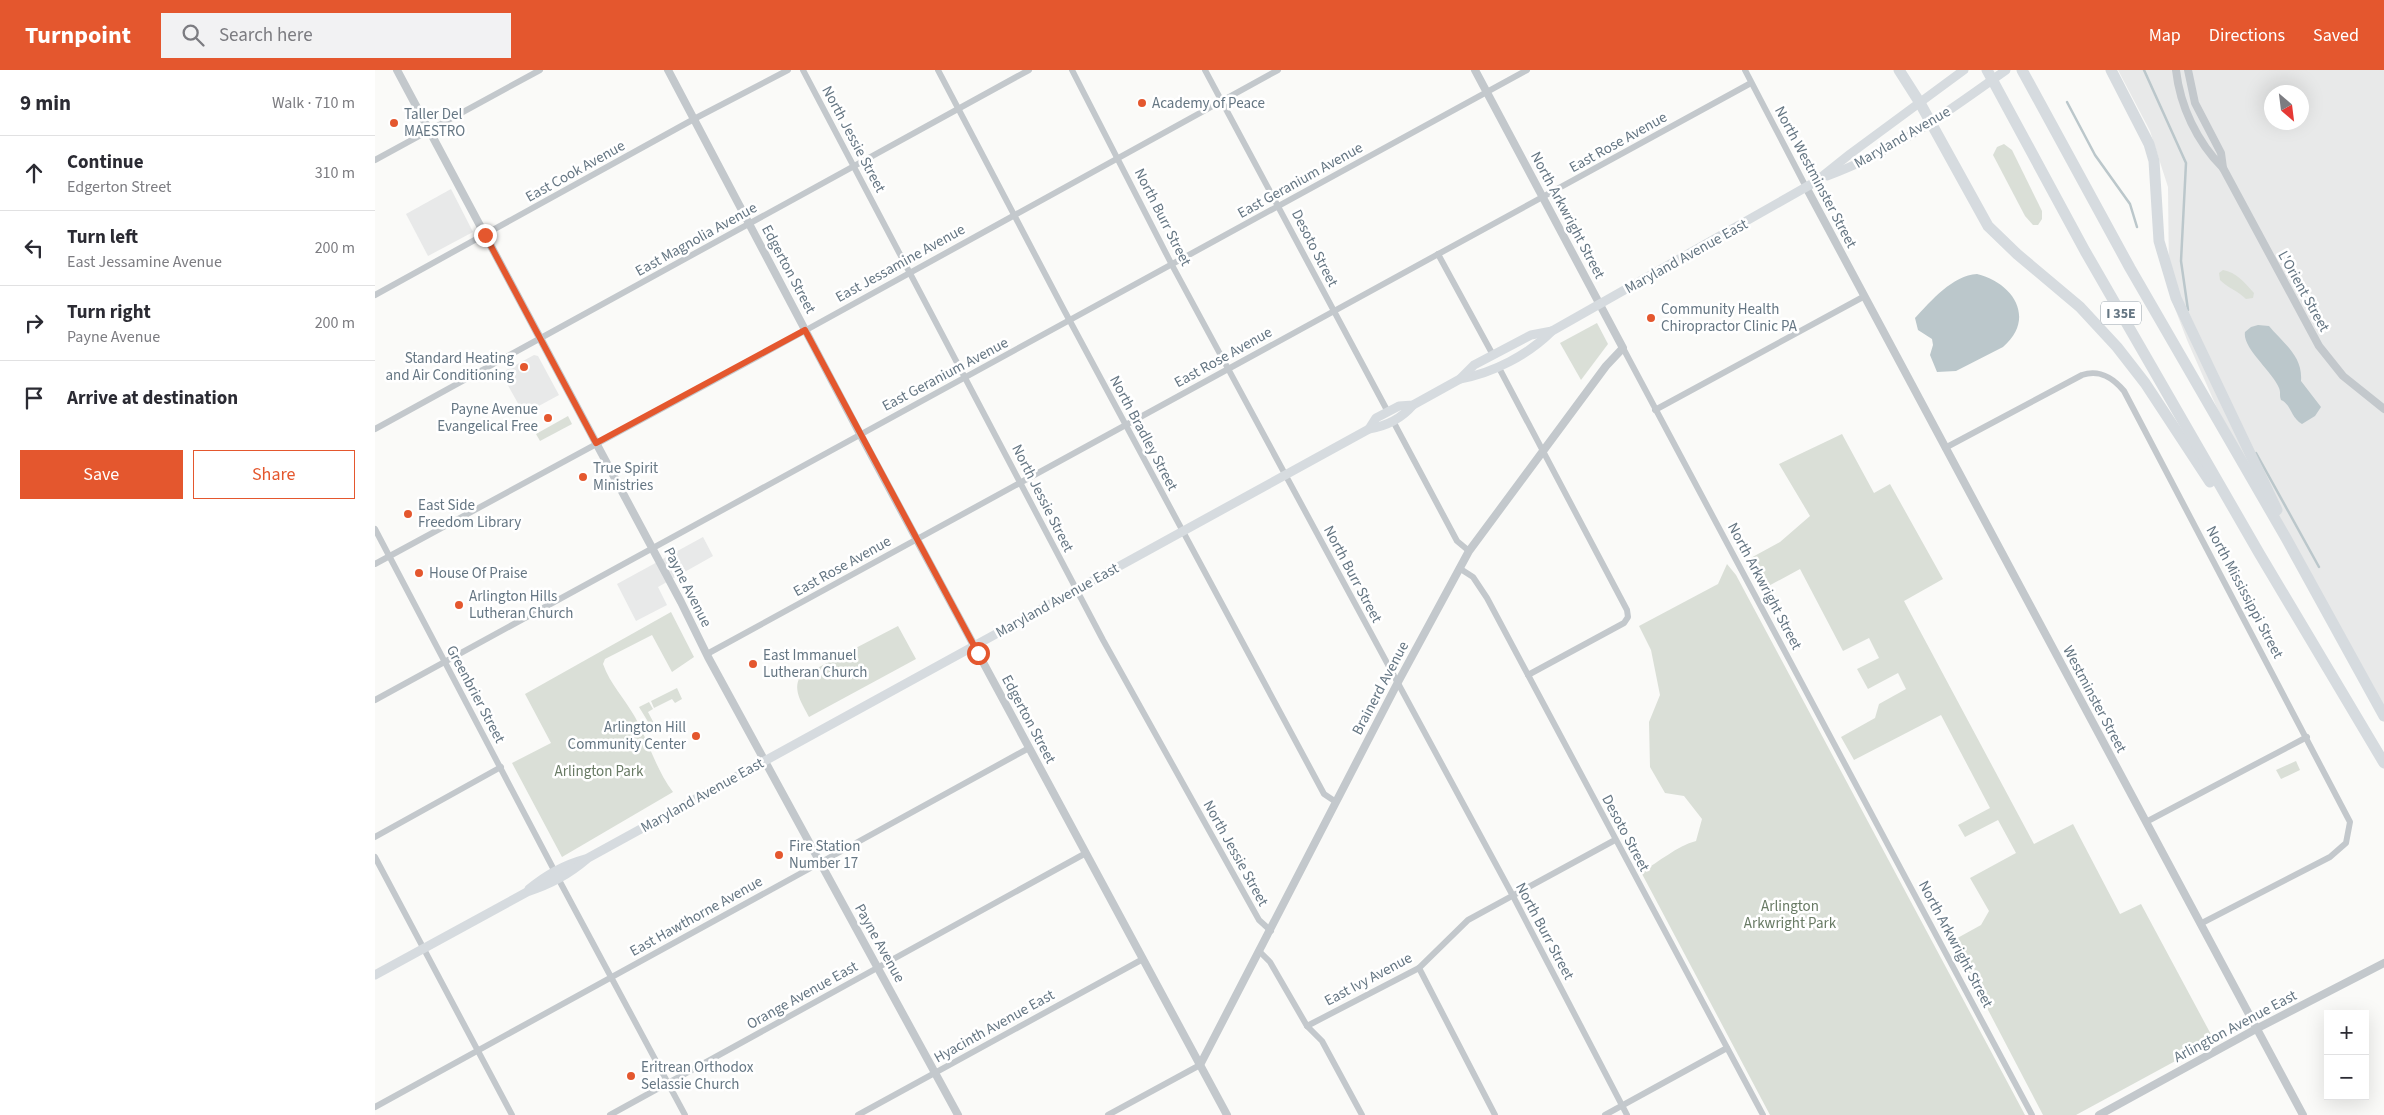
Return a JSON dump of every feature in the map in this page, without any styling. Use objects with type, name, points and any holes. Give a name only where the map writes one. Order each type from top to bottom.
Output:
[{"type":"highway","points":[[1899,70],[1920,103],[1988,226],[2017,254],[2080,307],[2121,351],[2145,383],[2236,524],[2259,554]]},
{"type":"highway","name":"I 35E","points":[[1987,70],[2066,218],[2259,554],[2384,763]]},
{"type":"highway","name":"I 35E","points":[[2022,70],[2129,268],[2286,538],[2384,716]]},
{"type":"highway","points":[[2111,70],[2149,144],[2154,161],[2159,242],[2176,298],[2274,502],[2286,538]]},
{"type":"main road","name":"Maryland Avenue","points":[[1820,179],[1859,165],[1931,123],[2006,70]]},
{"type":"main road","name":"Maryland Avenue","points":[[1820,179],[1850,154],[1961,72]]},
{"type":"main road","name":"Maryland Avenue East","points":[[1369,429],[1376,418],[1399,406],[1413,404],[1460,379],[1474,365],[1531,335],[1551,331],[1600,305],[1820,179]]},
{"type":"main road","name":"Maryland Avenue East","points":[[1460,379],[1479,376],[1536,347],[1551,331]]},
{"type":"main road","name":"Maryland Avenue East","points":[[375,976],[527,892],[559,880],[588,858],[1369,429],[1381,427],[1403,416],[1413,404]]},
{"type":"main road","name":"Maryland Avenue East","points":[[527,892],[555,870],[564,865],[588,858]]},
{"type":"street","name":"Payne Avenue","points":[[397,70],[707,654],[957,1115]]},
{"type":"street","points":[[375,160],[540,70]]},
{"type":"street","name":"Edgerton Street","points":[[668,70],[860,434],[1227,1115]]},
{"type":"street","name":"East Cook Avenue","points":[[375,295],[694,119],[788,70]]},
{"type":"street","name":"North Jessie Street","points":[[803,70],[1076,589],[1259,920],[1271,930]]},
{"type":"street","name":"North Bradley Street","points":[[938,70],[1125,425],[1324,794],[1336,802]]},
{"type":"street","name":"East Magnolia Avenue","points":[[375,429],[1029,70]]},
{"type":"street","name":"North Burr Street","points":[[1072,70],[1119,157],[1172,265],[1513,896],[1627,1115]]},
{"type":"street","name":"Desoto Street","points":[[1205,70],[1388,412]]},
{"type":"street","name":"East Jessamine Avenue","points":[[375,564],[1277,70]]},
{"type":"street","name":"North Arkwright Street","points":[[1475,70],[2033,1115]]},
{"type":"street","name":"East Geranium Avenue","points":[[375,700],[1527,70]]},
{"type":"street","name":"North Westminster Street","points":[[1745,70],[1863,297]]},
{"type":"street","name":"L'Orient Street","points":[[2176,70],[2184,108],[2213,158],[2223,168],[2319,346],[2343,376],[2384,408]]},
{"type":"street","name":"L'Orient Street","points":[[2187,70],[2195,103],[2221,153],[2223,168]]},
{"type":"street","name":"East Rose Avenue","points":[[707,654],[1751,83]]},
{"type":"street","points":[[1438,254],[1493,355]]},
{"type":"street","points":[[1655,410],[1863,297]]},
{"type":"street","name":"Westminster Street","points":[[1863,297],[2303,1115]]},
{"type":"street","name":"Brainerd Avenue","points":[[1200,1065],[1397,684],[1469,551],[1543,449],[1606,366],[1623,348]]},
{"type":"street","points":[[1499,366],[1627,610],[1624,623],[1528,675]]},
{"type":"street","name":"North Mississippi Street","points":[[1945,448],[2074,378],[2088,373],[2100,373],[2116,382],[2124,391],[2349,818],[2349,835],[2343,847],[2331,857],[2200,924]]},
{"type":"street","points":[[1393,421],[1457,541],[1469,551]]},
{"type":"street","name":"Greenbrier Street","points":[[375,529],[555,870]]},
{"type":"street","name":"Desoto Street","points":[[1459,568],[1473,577],[1480,585],[1763,1115]]},
{"type":"street","points":[[2146,822],[2307,737]]},
{"type":"street","name":"East Hawthorne Avenue","points":[[375,1107],[1029,748]]},
{"type":"street","points":[[375,837],[501,768]]},
{"type":"street","name":"East Ivy Avenue","points":[[1307,1026],[1419,968],[1468,920],[1615,840]]},
{"type":"street","name":"Orange Avenue East","points":[[610,1115],[1086,853]]},
{"type":"street","points":[[375,858],[512,1115]]},
{"type":"street","points":[[559,880],[685,1115]]},
{"type":"street","points":[[1260,952],[1270,962],[1307,1026],[1322,1040],[1363,1115]]},
{"type":"street","name":"Hyacinth Avenue East","points":[[858,1115],[1143,959]]},
{"type":"street","name":"Arlington Avenue East","points":[[2099,1115],[2256,1029],[2384,963]]},
{"type":"street","points":[[1419,968],[1495,1115]]},
{"type":"street","points":[[1605,1115],[1727,1048]]},
{"type":"street","points":[[1108,1115],[1200,1065]]},
{"type":"shaded area","points":[[2118,70],[2384,70],[2384,710],[2217,408],[2187,340],[2174,306],[2169,276],[2168,187],[2150,131]]},
{"type":"shaded area","points":[[451,189],[473,232],[428,256],[406,214]]},
{"type":"shaded area","points":[[1977,274],[2001,285],[2010,294],[2016,303],[2019,314],[2018,325],[2013,336],[2003,347],[1956,371],[1937,372],[1930,355],[1933,345],[1932,339],[1918,330],[1915,318],[1935,297],[1951,284],[1968,275]]},
{"type":"shaded area","points":[[2258,325],[2269,326],[2296,357],[2301,372],[2301,381],[2321,407],[2315,416],[2302,424],[2281,400],[2280,390],[2276,382],[2248,345],[2245,332],[2251,327]]},
{"type":"shaded area","points":[[534,355],[538,356],[559,395],[524,414],[501,373]]},
{"type":"shaded area","points":[[703,537],[713,556],[658,587],[667,605],[636,621],[617,584]]},
{"type":"green space","points":[[2004,144],[2012,150],[2042,211],[2042,219],[2038,225],[2033,225],[2025,216],[1993,155],[1997,147]]},
{"type":"green space","points":[[2223,270],[2232,273],[2244,282],[2254,293],[2253,298],[2246,299],[2220,280],[2219,273]]},
{"type":"green space","points":[[1597,323],[1608,344],[1581,380],[1560,343]]},
{"type":"green space","points":[[568,416],[572,424],[540,441],[536,434]]},
{"type":"green space","points":[[1842,434],[1874,493],[1890,484],[1943,579],[1904,601],[2034,844],[2073,824],[2120,914],[2141,904],[2214,1040],[2076,1115],[2043,1115],[1952,941],[1981,925],[1989,911],[1970,878],[2016,853],[1998,820],[1965,837],[1958,825],[1990,808],[1941,715],[1854,760],[1841,737],[1875,718],[1879,704],[1906,689],[1898,673],[1868,689],[1857,669],[1879,658],[1869,638],[1843,651],[1800,569],[1763,589],[1747,560],[1780,542],[1810,516],[1779,464]]},
{"type":"green space","name":"Arlington Arkwright Park","points":[[1727,564],[1736,575],[2025,1115],[1770,1115],[1641,872],[1675,850],[1696,841],[1702,819],[1684,796],[1665,793],[1650,767],[1649,722],[1660,695],[1651,650],[1639,626],[1718,584]]},
{"type":"green space","name":"Arlington Park","points":[[671,612],[694,657],[672,672],[652,635],[605,659],[603,664],[640,726],[661,774],[673,792],[562,857],[512,763],[551,743],[525,694]]},
{"type":"green space","points":[[898,626],[916,659],[809,717],[798,692],[797,687],[800,677]]},
{"type":"green space","points":[[677,688],[682,699],[675,703],[672,699],[654,708],[651,701]]},
{"type":"green space","points":[[649,702],[653,709],[648,712],[657,729],[650,725],[639,707]]},
{"type":"green space","points":[[2296,761],[2300,770],[2281,779],[2276,770]]},
{"type":"waterway","points":[[2144,70],[2186,163],[2181,261],[2188,310]]},
{"type":"waterway","points":[[2067,102],[2095,155],[2130,204],[2137,227]]},
{"type":"waterway","points":[[2256,453],[2319,567]]},
{"type":"place","name":"Academy of Peace","points":[[1142,103]]},
{"type":"place","name":"Taller Del MAESTRO","points":[[394,123]]},
{"type":"place","name":"Community Health Chiropractor Clinic PA","points":[[1651,318]]},
{"type":"place","name":"Standard Heating and Air Conditioning","points":[[524,367]]},
{"type":"place","name":"Payne Avenue Evangelical Free","points":[[548,418]]},
{"type":"place","name":"True Spirit Ministries","points":[[583,477]]},
{"type":"place","name":"East Side Freedom Library","points":[[408,514]]},
{"type":"place","name":"House Of Praise","points":[[419,573]]},
{"type":"place","name":"Arlington Hills Lutheran Church","points":[[459,605]]},
{"type":"place","name":"East Immanuel Lutheran Church","points":[[753,664]]},
{"type":"place","name":"Arlington Hill Community Center","points":[[696,736]]},
{"type":"place","name":"Fire Station Number 17","points":[[779,855]]},
{"type":"place","name":"Eritrean Orthodox Selassie Church","points":[[631,1076]]},
{"type":"route","points":[[485,235],[596,443],[805,330],[978,653]]}]
